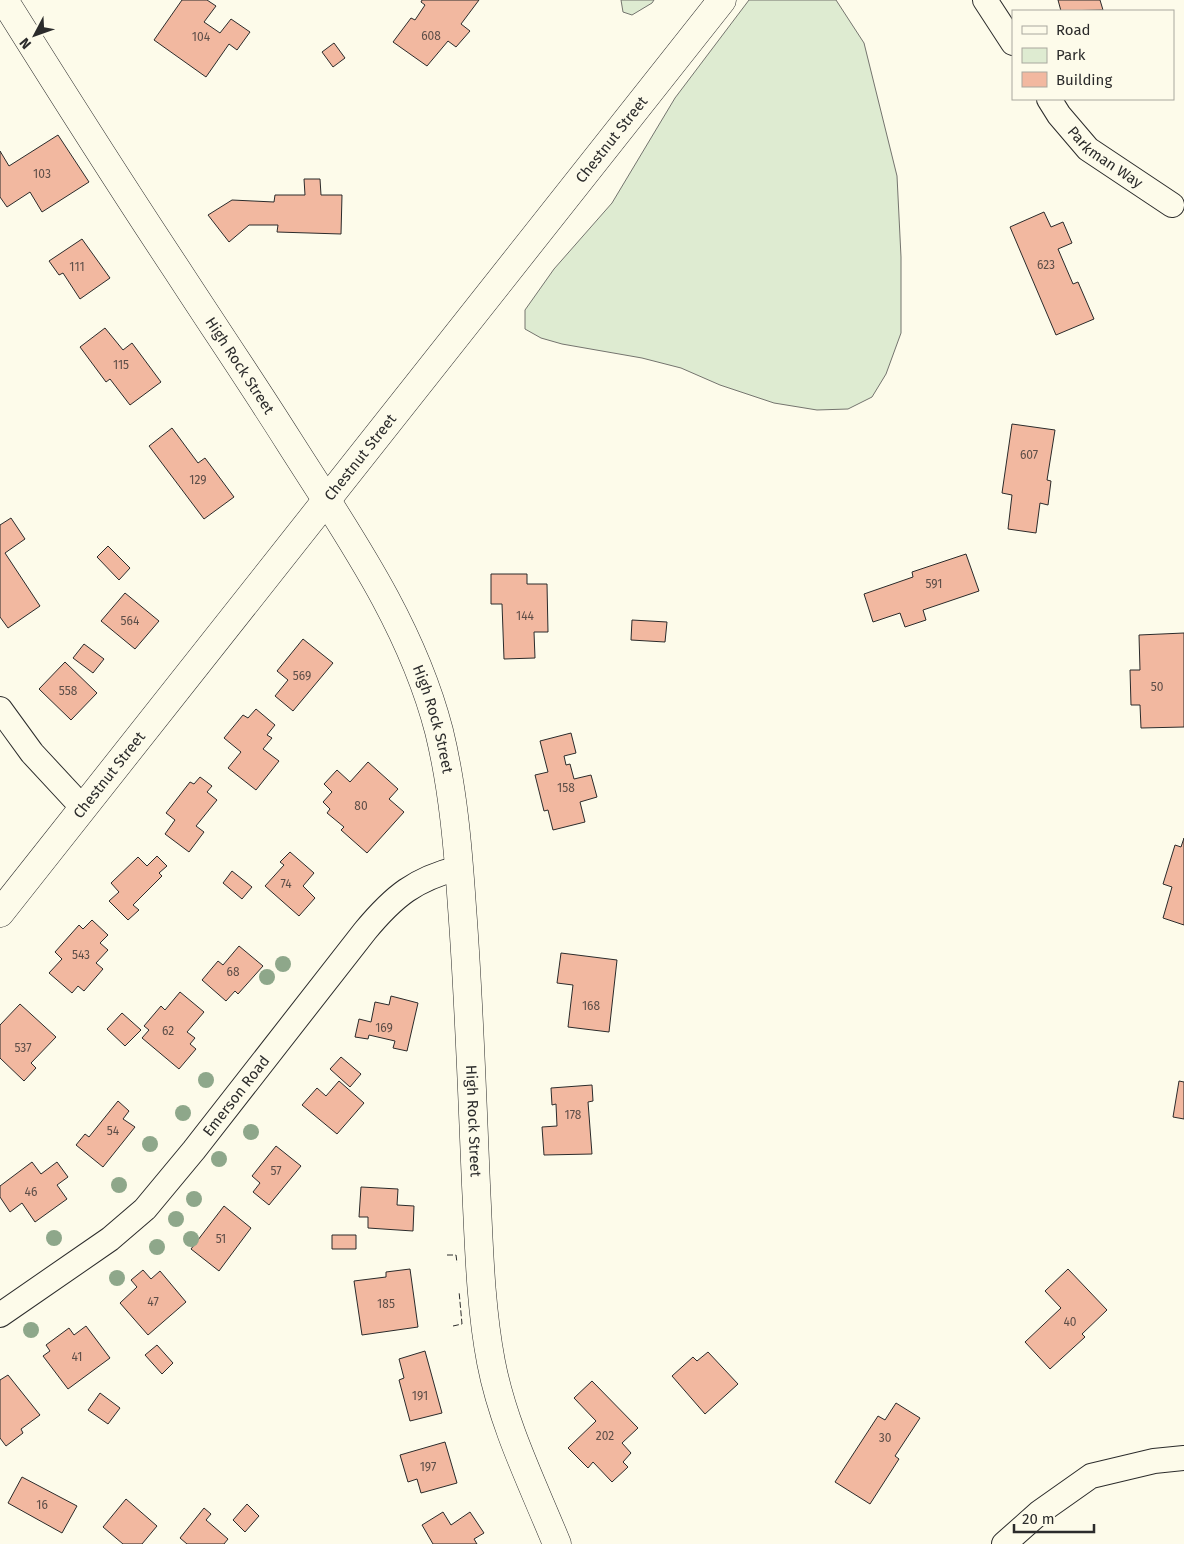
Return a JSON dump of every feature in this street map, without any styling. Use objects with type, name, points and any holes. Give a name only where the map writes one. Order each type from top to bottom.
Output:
[{"type":"street","name":"High Rock Street","points":[[4,0],[327,501],[395,614],[414,656],[438,727],[445,761],[459,868],[466,963],[479,1244],[486,1332],[492,1367],[503,1407],[518,1449],[558,1544]]},
{"type":"street","name":"Chestnut Street","points":[[0,914],[722,0]]},
{"type":"street","points":[[985,0],[1012,41]]},
{"type":"street","name":"Parkman Way","points":[[1050,100],[1059,115],[1088,149],[1172,205]]},
{"type":"street","points":[[0,710],[37,759],[83,808]]},
{"type":"street","name":"Emerson Road","points":[[0,1315],[100,1246],[133,1220],[194,1150],[382,912],[419,881],[438,873],[459,868]]},
{"type":"street","points":[[1004,1544],[1040,1512],[1091,1476],[1154,1461],[1184,1458]]},
{"type":"green space","points":[[621,0],[654,0],[632,15],[623,12]]},
{"type":"green space","points":[[749,0],[836,0],[864,43],[897,176],[901,257],[901,333],[886,374],[872,397],[848,409],[817,410],[774,403],[720,385],[681,368],[642,358],[562,344],[541,338],[525,329],[525,310],[554,269],[612,203],[675,98]]},
{"type":"building","points":[[182,0],[207,0],[216,6],[204,22],[220,33],[231,19],[250,32],[237,50],[229,44],[206,77],[154,40]]},
{"type":"building","points":[[422,0],[479,0],[461,24],[470,31],[456,47],[448,41],[427,66],[393,42],[411,18],[415,20],[425,5],[421,2]]},
{"type":"building","points":[[1058,0],[1100,0],[1103,10],[1061,10]]},
{"type":"building","points":[[334,43],[345,58],[333,67],[322,52]]},
{"type":"building","points":[[58,135],[89,182],[42,212],[30,192],[7,207],[0,197],[0,151],[9,166]]},
{"type":"building","points":[[304,179],[320,179],[321,195],[342,195],[341,234],[277,232],[278,225],[249,225],[229,242],[208,215],[232,200],[274,202],[275,195],[305,195]]},
{"type":"building","points":[[1044,212],[1051,227],[1063,222],[1072,243],[1058,249],[1073,284],[1078,282],[1094,319],[1056,335],[1010,227]]},
{"type":"building","points":[[82,239],[110,278],[80,299],[63,273],[59,275],[49,261]]},
{"type":"building","points":[[105,328],[123,350],[132,343],[161,382],[130,405],[110,379],[106,382],[80,347]]},
{"type":"building","points":[[1012,424],[1055,430],[1047,480],[1051,481],[1048,505],[1040,503],[1036,533],[1008,529],[1012,495],[1002,493]]},
{"type":"building","points":[[172,428],[198,463],[205,458],[234,497],[204,519],[149,446]]},
{"type":"building","points":[[11,518],[25,539],[5,553],[40,606],[8,628],[0,617],[0,525]]},
{"type":"building","points":[[108,546],[130,568],[119,580],[97,557]]},
{"type":"building","points":[[966,554],[979,591],[923,610],[926,620],[905,627],[900,613],[873,622],[864,594],[913,577],[912,572]]},
{"type":"building","points":[[491,574],[527,574],[527,584],[547,584],[548,632],[534,632],[535,658],[504,659],[502,604],[491,604]]},
{"type":"building","points":[[125,593],[159,621],[135,649],[101,621]]},
{"type":"building","points":[[632,620],[667,622],[665,642],[631,640]]},
{"type":"building","points":[[1184,633],[1184,727],[1141,728],[1140,705],[1131,705],[1130,670],[1140,670],[1139,635]]},
{"type":"building","points":[[303,639],[333,663],[293,711],[275,696],[288,680],[277,671]]},
{"type":"building","points":[[84,644],[104,659],[93,673],[73,658]]},
{"type":"building","points":[[65,662],[97,693],[71,720],[39,689]]},
{"type":"building","points":[[256,709],[275,725],[267,735],[272,738],[263,749],[279,761],[256,790],[228,768],[241,752],[224,738],[243,715],[248,718]]},
{"type":"building","points":[[571,733],[576,753],[564,756],[566,765],[570,764],[574,779],[591,775],[597,797],[580,802],[585,822],[553,830],[548,810],[544,811],[535,775],[548,772],[540,741]]},
{"type":"building","points":[[368,762],[398,789],[389,799],[404,812],[367,853],[341,830],[344,827],[327,813],[330,809],[323,802],[332,792],[324,784],[337,770],[350,782]]},
{"type":"building","points":[[200,777],[212,786],[207,792],[217,800],[196,826],[204,832],[189,852],[165,834],[175,820],[166,813],[190,782],[194,784]]},
{"type":"building","points":[[1184,838],[1184,925],[1163,918],[1172,887],[1163,884],[1175,845],[1181,847]]},
{"type":"building","points":[[290,852],[314,873],[303,886],[315,898],[299,916],[265,886],[284,865],[280,862]]},
{"type":"building","points":[[157,856],[167,866],[159,873],[162,876],[133,905],[139,910],[128,920],[109,901],[119,892],[111,883],[138,857],[147,866]]},
{"type":"building","points":[[232,871],[252,887],[242,899],[223,883]]},
{"type":"building","points":[[92,920],[108,935],[100,943],[108,950],[96,963],[103,969],[84,991],[78,986],[72,993],[49,973],[62,959],[55,952],[79,925],[83,929]]},
{"type":"building","points":[[239,946],[263,966],[238,994],[235,991],[226,1001],[202,980],[218,961],[223,965]]},
{"type":"building","points":[[561,953],[617,960],[609,1032],[568,1027],[573,985],[557,983]]},
{"type":"building","points":[[180,992],[204,1012],[187,1032],[195,1038],[190,1044],[196,1049],[179,1069],[142,1038],[149,1030],[144,1026],[161,1006],[165,1010]]},
{"type":"building","points":[[391,996],[418,1003],[407,1051],[393,1048],[395,1041],[369,1035],[368,1039],[355,1037],[359,1019],[371,1022],[375,1002],[389,1005]]},
{"type":"building","points":[[20,1004],[56,1037],[31,1063],[36,1068],[24,1081],[0,1058],[0,1025]]},
{"type":"building","points":[[122,1013],[141,1030],[125,1046],[107,1029]]},
{"type":"building","points":[[341,1057],[361,1074],[350,1087],[330,1069]]},
{"type":"building","points":[[339,1081],[364,1103],[337,1134],[302,1105],[317,1088],[326,1096]]},
{"type":"building","points":[[1179,1081],[1184,1082],[1184,1119],[1173,1117]]},
{"type":"building","points":[[592,1085],[593,1101],[588,1102],[592,1154],[544,1155],[542,1127],[557,1126],[556,1104],[552,1105],[551,1088]]},
{"type":"building","points":[[118,1101],[129,1111],[123,1119],[135,1127],[103,1167],[76,1145],[85,1134],[89,1137]]},
{"type":"building","points":[[276,1146],[301,1166],[269,1205],[253,1192],[260,1183],[252,1176]]},
{"type":"building","points":[[32,1162],[41,1174],[57,1162],[68,1177],[57,1185],[67,1199],[35,1222],[22,1203],[10,1212],[0,1197],[0,1186]]},
{"type":"building","points":[[361,1187],[398,1189],[397,1205],[414,1206],[413,1231],[368,1228],[368,1217],[359,1217]]},
{"type":"building","points":[[224,1206],[251,1228],[219,1271],[191,1249]]},
{"type":"building","points":[[332,1235],[356,1235],[356,1249],[332,1249]]},
{"type":"building","points":[[410,1269],[418,1327],[362,1335],[354,1281],[386,1277],[386,1272]]},
{"type":"building","points":[[1068,1269],[1107,1310],[1082,1334],[1085,1337],[1050,1369],[1025,1342],[1061,1308],[1045,1291]]},
{"type":"building","points":[[143,1270],[151,1279],[160,1271],[186,1302],[148,1335],[120,1303],[137,1287],[131,1280]]},
{"type":"building","points":[[86,1326],[110,1358],[68,1389],[43,1356],[50,1351],[46,1345],[69,1328],[74,1335]]},
{"type":"building","points":[[157,1345],[173,1363],[162,1374],[145,1355]]},
{"type":"building","points":[[425,1351],[442,1413],[410,1421],[399,1380],[404,1378],[399,1359]]},
{"type":"building","points":[[708,1352],[738,1384],[705,1414],[672,1376],[693,1357],[697,1361]]},
{"type":"building","points":[[8,1375],[40,1415],[21,1429],[23,1433],[6,1446],[0,1438],[0,1380]]},
{"type":"building","points":[[592,1381],[638,1428],[622,1443],[631,1453],[623,1462],[628,1467],[612,1482],[593,1462],[588,1468],[568,1448],[596,1421],[574,1398]]},
{"type":"building","points":[[100,1393],[120,1408],[108,1424],[88,1410]]},
{"type":"building","points":[[896,1403],[920,1418],[895,1456],[899,1459],[870,1504],[835,1482],[878,1416],[885,1420]]},
{"type":"building","points":[[445,1442],[457,1483],[421,1493],[417,1479],[408,1482],[400,1455]]},
{"type":"building","points":[[22,1477],[77,1506],[62,1533],[8,1503]]},
{"type":"building","points":[[126,1499],[157,1526],[142,1544],[123,1544],[103,1527]]},
{"type":"building","points":[[247,1504],[259,1516],[245,1532],[233,1520]]},
{"type":"building","points":[[204,1508],[211,1514],[206,1520],[228,1539],[224,1544],[187,1544],[180,1538]]},
{"type":"building","points":[[443,1512],[451,1525],[470,1512],[484,1533],[474,1539],[477,1544],[433,1544],[422,1525]]},
{"type":"fence","points":[[447,1255],[456,1255],[457,1263]]},
{"type":"fence","points":[[453,1326],[462,1324],[459,1291]]}]
